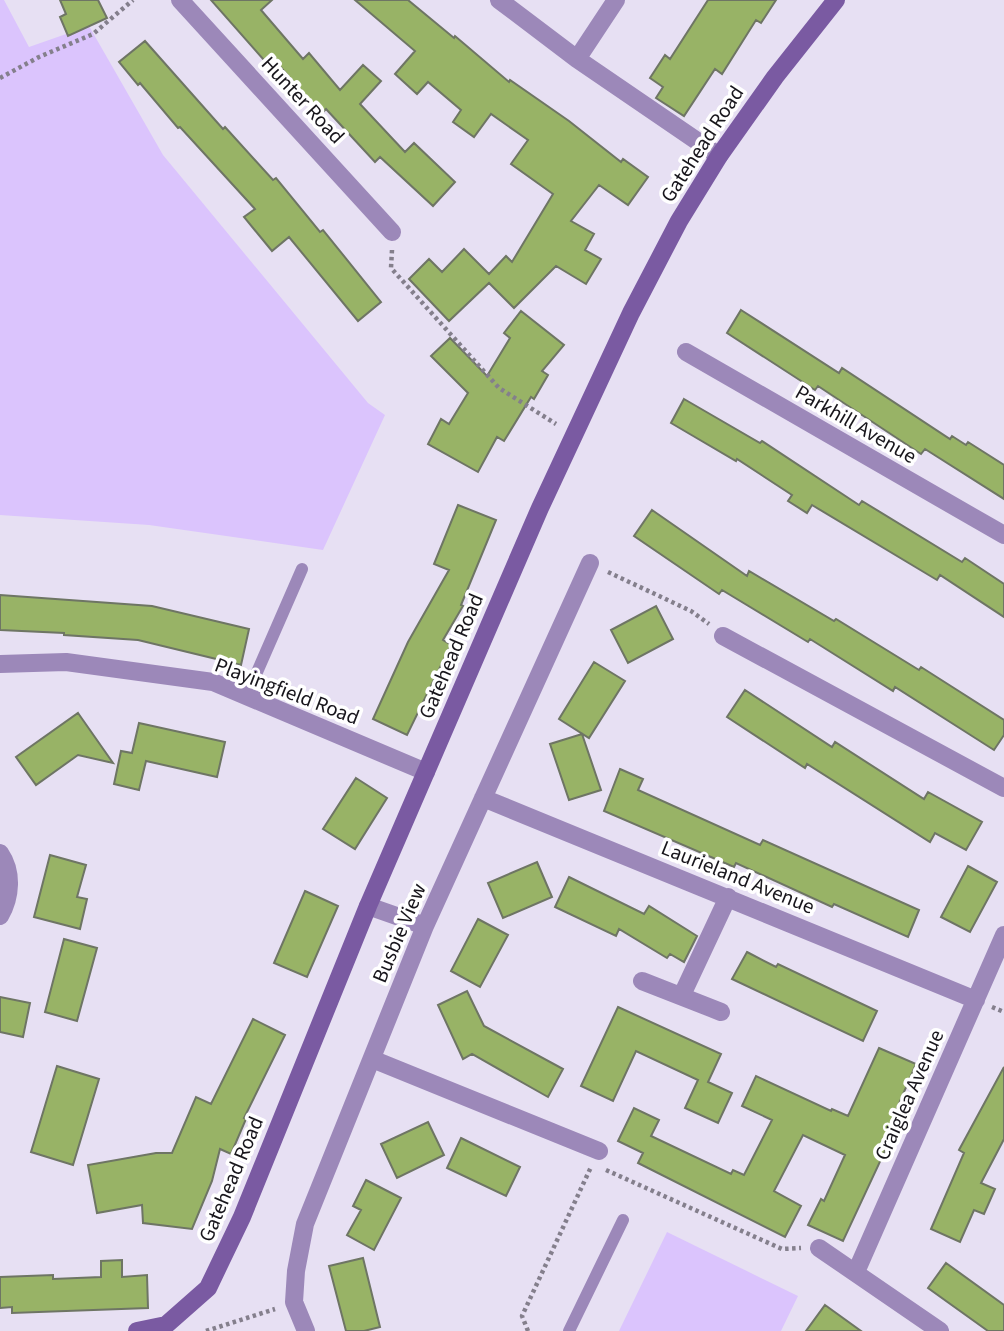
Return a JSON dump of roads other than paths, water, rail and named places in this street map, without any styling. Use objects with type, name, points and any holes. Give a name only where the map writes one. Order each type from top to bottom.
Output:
[{"type":"main road","name":"Gatehead Road","points":[[137,1331],[167,1328],[208,1288],[242,1217],[369,906],[540,508],[631,313],[678,221],[719,156],[775,76],[836,0]]},
{"type":"street","name":"Hunter Road","points":[[180,0],[392,232]]},
{"type":"street","points":[[499,0],[577,59],[719,156]]},
{"type":"street","points":[[577,59],[616,0]]},
{"type":"street","name":"Parkhill Avenue","points":[[686,352],[1004,535]]},
{"type":"street","name":"Busbie View","points":[[306,1331],[295,1302],[296,1271],[304,1224],[425,926],[590,563]]},
{"type":"street","points":[[723,636],[1004,788]]},
{"type":"street","name":"Playingfield Road","points":[[0,664],[66,662],[212,682],[426,772]]},
{"type":"street","name":"Laurieland Avenue","points":[[483,797],[976,1000]]},
{"type":"street","points":[[0,853],[9,876],[7,904],[0,916]]},
{"type":"street","points":[[682,995],[728,897]]},
{"type":"street","points":[[369,906],[425,926]]},
{"type":"street","name":"Craiglea Avenue","points":[[856,1272],[1004,935]]},
{"type":"street","points":[[642,981],[722,1012]]},
{"type":"street","points":[[372,1059],[599,1151]]},
{"type":"street","points":[[819,1248],[940,1331]]},
{"type":"lane","points":[[247,695],[302,569]]},
{"type":"lane","points":[[569,1331],[623,1220]]}]
